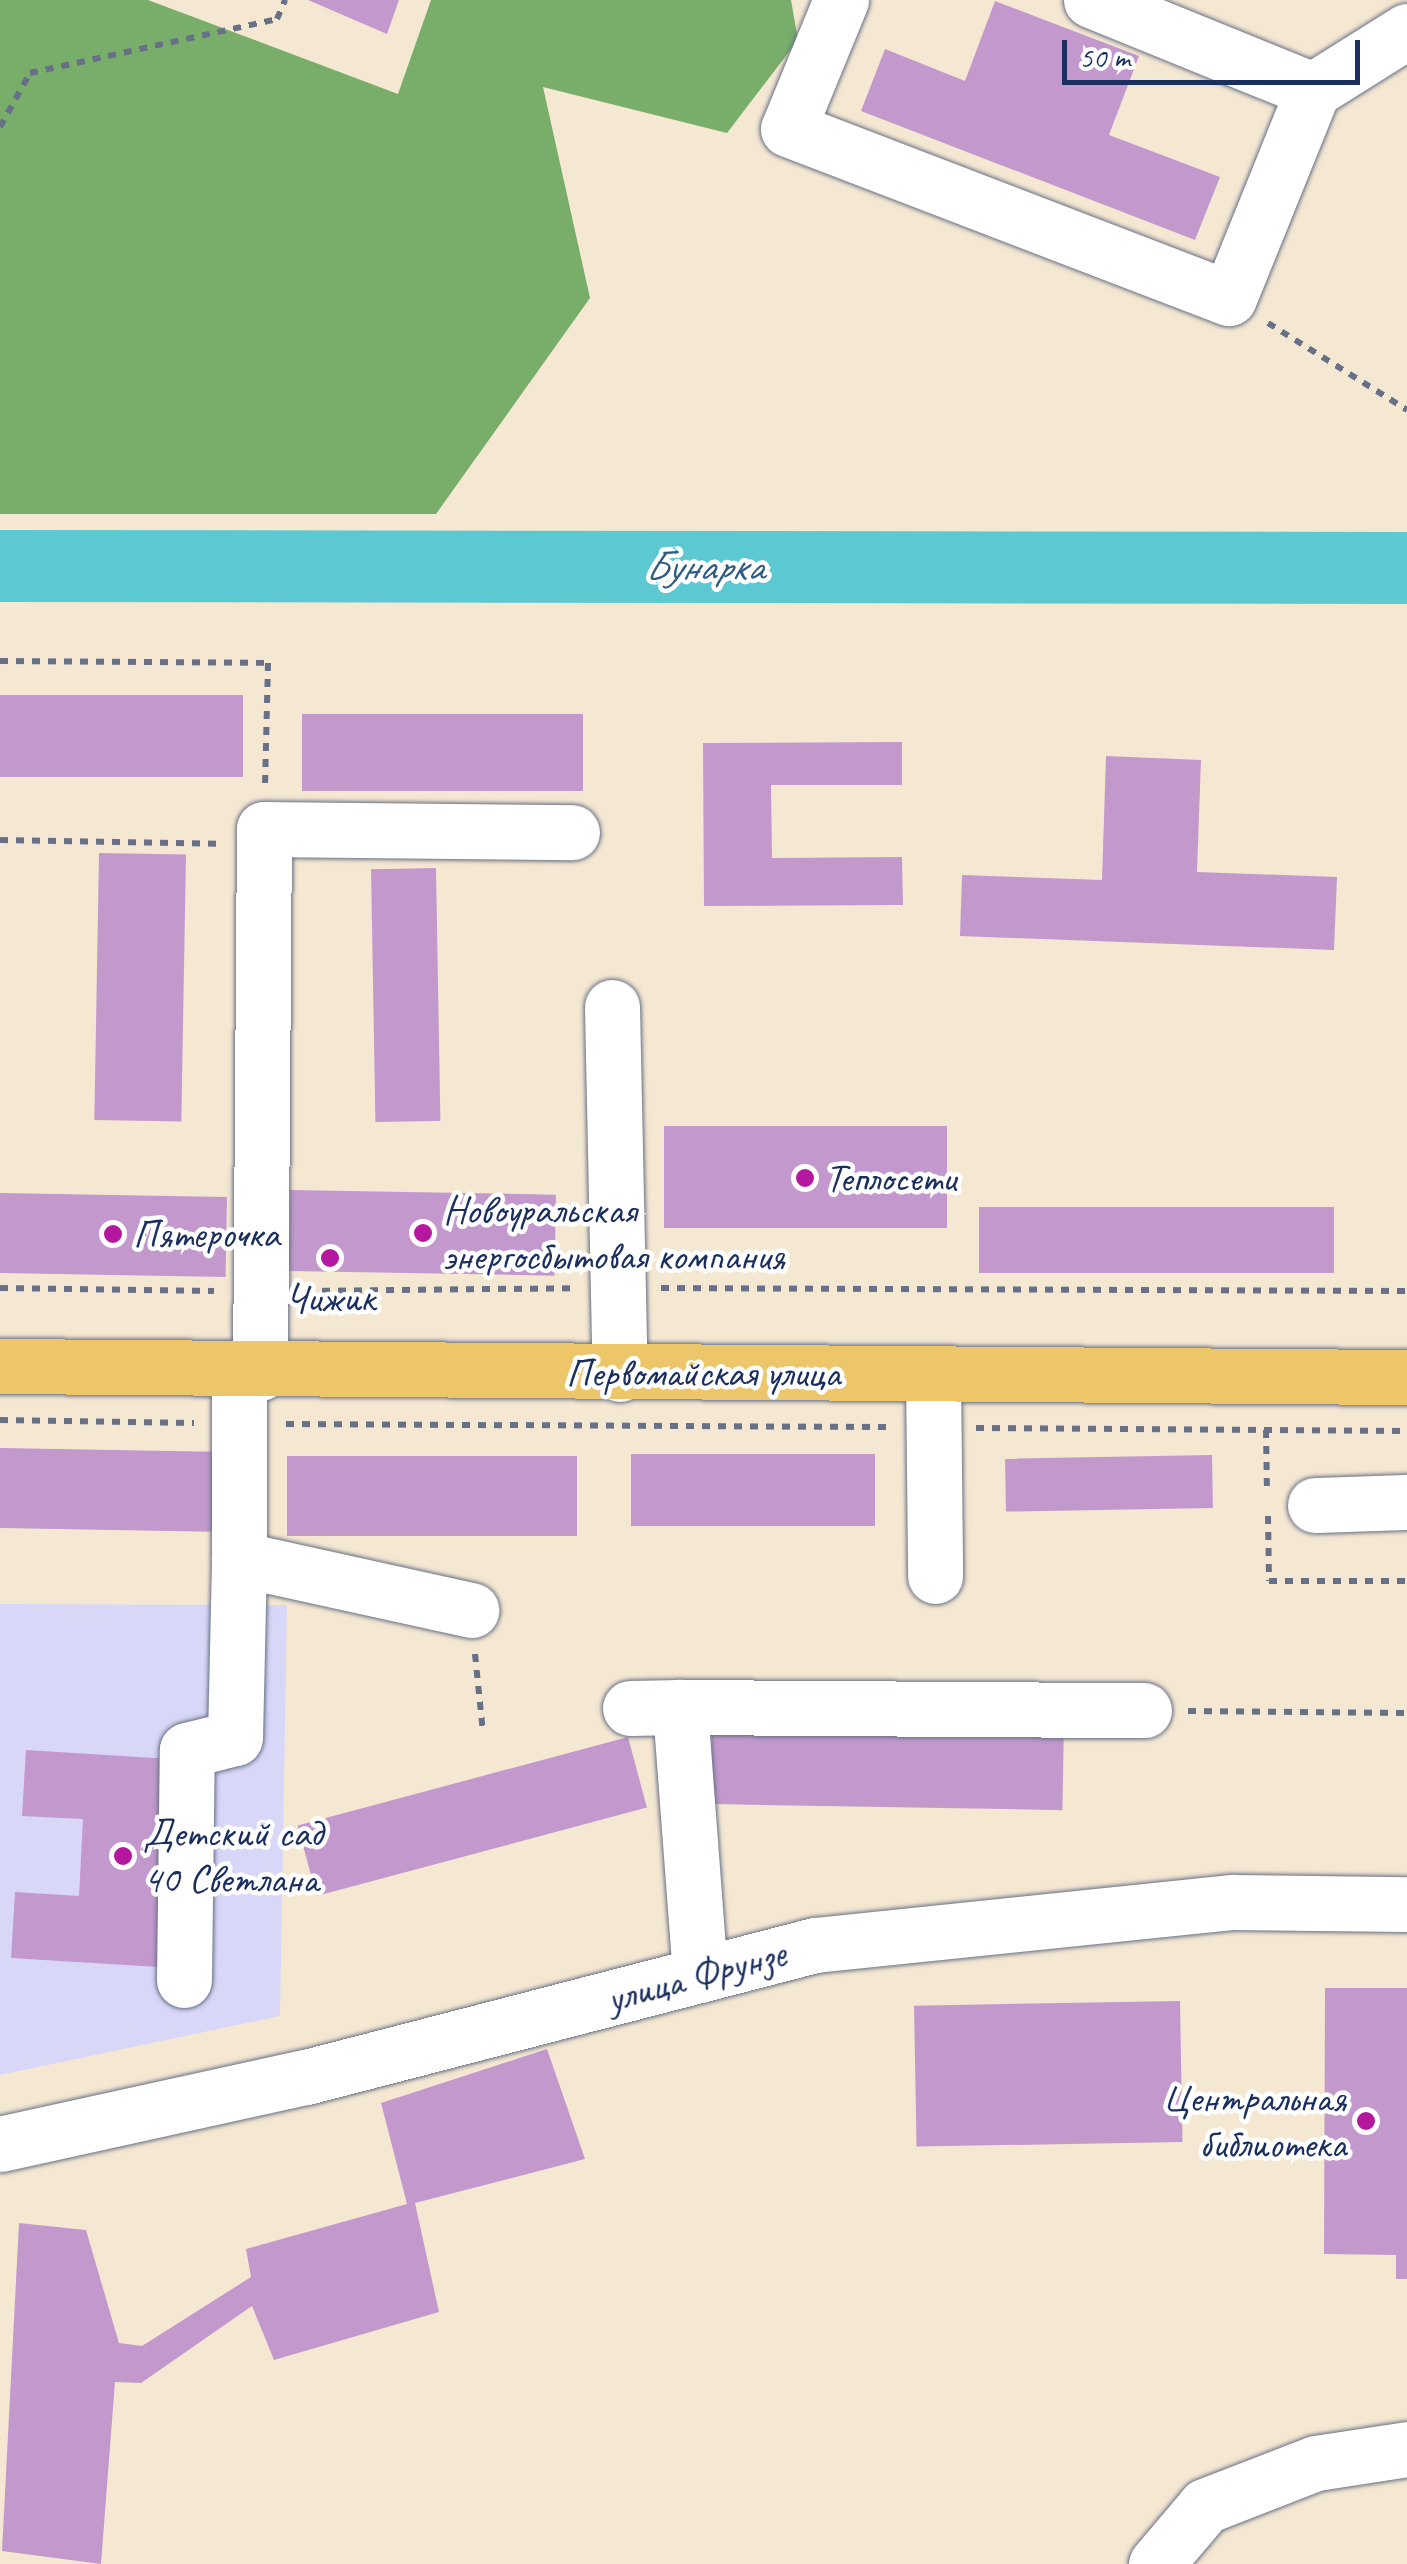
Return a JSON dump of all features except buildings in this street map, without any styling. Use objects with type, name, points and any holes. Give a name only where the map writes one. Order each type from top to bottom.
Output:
[{"type":"main road","name":"Первомайская улица","points":[[0,1366],[246,1390],[620,1374],[1407,1377]]},
{"type":"street","points":[[841,0],[788,129],[1229,298],[1313,90],[1407,31]]},
{"type":"street","points":[[1091,0],[1313,90]]},
{"type":"street","points":[[184,1980],[186,1750],[235,1738],[246,1390],[258,1291],[264,837],[572,832]]},
{"type":"street","points":[[612,1007],[613,1288],[620,1374]]},
{"type":"street","points":[[933,1373],[935,1576]]},
{"type":"street","points":[[1314,1504],[1407,1502]]},
{"type":"street","points":[[239,1560],[471,1610]]},
{"type":"street","points":[[700,1974],[655,1708],[1144,1710]]},
{"type":"street","name":"улица Фрунзе","points":[[0,2144],[814,1945],[1195,1906],[1407,1904]]},
{"type":"street","points":[[1156,2564],[1204,2506],[1316,2463],[1407,2449]]},
{"type":"path","points":[[0,127],[30,73],[277,19],[285,0]]},
{"type":"path","points":[[1229,298],[1407,410]]},
{"type":"path","points":[[0,660],[268,663],[264,837],[0,840]]},
{"type":"path","points":[[0,1288],[1407,1290]]},
{"type":"path","points":[[0,1420],[246,1390],[934,1428],[1407,1431]]},
{"type":"path","points":[[471,1610],[482,1732]]},
{"type":"path","points":[[1144,1710],[1407,1713]]},
{"type":"shaded area","points":[[0,1604],[287,1605],[280,2016],[0,2075]]},
{"type":"green space","points":[[0,0],[148,0],[398,94],[431,0],[791,0],[798,40],[727,133],[543,87],[590,298],[436,514],[0,514]]},
{"type":"waterway","name":"Бунарка","points":[[0,566],[1407,568]]},
{"type":"place","name":"Теплосети","points":[[805,1178]]},
{"type":"place","name":"Новоуральская энергосбытовая компания","points":[[423,1233]]},
{"type":"place","name":"Пятерочка","points":[[113,1234]]},
{"type":"place","name":"Чижик","points":[[330,1258]]},
{"type":"place","name":"Детский сад 40 Светлана","points":[[123,1856]]},
{"type":"place","name":"Центральная библиотека","points":[[1366,2121]]}]
